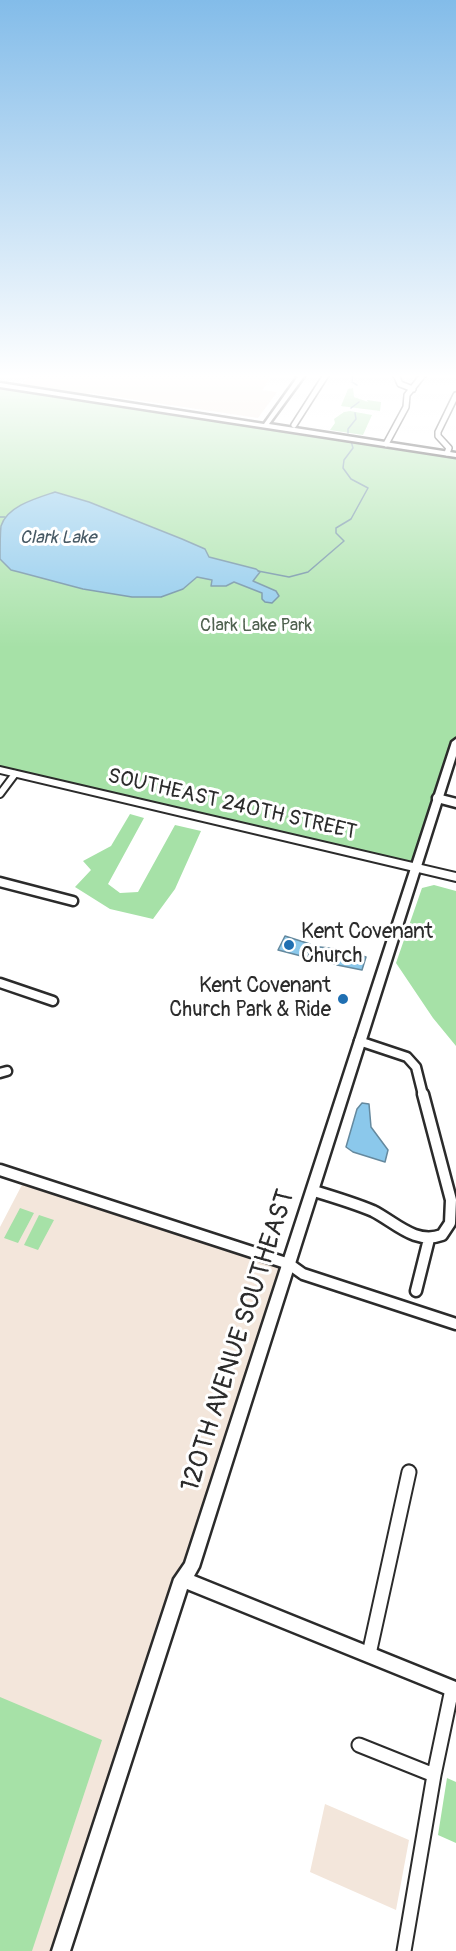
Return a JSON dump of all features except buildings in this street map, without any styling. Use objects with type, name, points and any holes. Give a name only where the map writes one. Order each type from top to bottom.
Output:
[{"type":"main road","name":"SOUTHEAST 240TH STREET","points":[[0,770],[456,877]]},
{"type":"street","name":"120TH AVENUE SOUTHEAST","points":[[61,1951],[182,1580],[191,1567],[314,1191],[359,1041],[456,742]]},
{"type":"street","points":[[0,794],[15,774]]},
{"type":"street","points":[[437,798],[456,803]]},
{"type":"street","points":[[0,882],[73,901]]},
{"type":"street","points":[[0,983],[52,1001]]},
{"type":"street","points":[[314,1191],[373,1211],[404,1230],[429,1239],[439,1238],[447,1233],[452,1220],[452,1208],[416,1067],[407,1057],[359,1041]]},
{"type":"street","points":[[0,1170],[289,1264],[303,1274],[456,1324]]},
{"type":"street","points":[[416,1291],[429,1239]]},
{"type":"street","points":[[369,1654],[409,1471]]},
{"type":"street","points":[[182,1580],[454,1689],[434,1775],[404,1951]]},
{"type":"street","points":[[359,1745],[434,1775]]},
{"type":"shaded area","points":[[25,1179],[289,1264],[61,1951],[0,1951],[0,1227]]},
{"type":"shaded area","points":[[325,1804],[409,1840],[396,1910],[310,1872]]},
{"type":"green space","name":"Clark Lake Park","points":[[0,466],[456,466],[456,742],[415,867],[0,770]]},
{"type":"green space","points":[[130,814],[144,818],[108,884],[120,893],[138,892],[175,825],[201,831],[175,889],[153,919],[110,909],[75,887],[91,870],[83,861],[111,846]]},
{"type":"green space","points":[[434,885],[456,891],[456,1046],[433,1018],[396,963],[422,888]]},
{"type":"green space","points":[[20,1208],[34,1213],[18,1243],[4,1238]]},
{"type":"green space","points":[[39,1215],[54,1220],[38,1250],[24,1245]]},
{"type":"green space","points":[[0,1697],[102,1740],[32,1951],[0,1951]]},
{"type":"green space","points":[[447,1778],[456,1782],[456,1843],[438,1835]]},
{"type":"water","name":"Clark Lake","points":[[55,492],[89,502],[182,539],[205,549],[209,557],[256,569],[260,572],[253,581],[276,591],[279,596],[272,603],[265,602],[262,599],[262,593],[234,582],[226,586],[211,586],[212,580],[197,577],[183,589],[161,597],[132,597],[83,589],[11,570],[0,559],[1,526],[4,519],[16,508]]},
{"type":"water","points":[[285,936],[310,944],[305,957],[278,950]]},
{"type":"water","points":[[311,946],[338,949],[334,964],[308,957]]},
{"type":"water","points":[[342,950],[366,957],[362,970],[337,965]]},
{"type":"water","points":[[362,1103],[369,1104],[371,1127],[388,1150],[385,1162],[353,1152],[346,1147],[357,1109]]},
{"type":"waterway","points":[[258,571],[289,577],[308,572],[344,541],[336,533],[336,528],[351,519],[368,488],[351,479],[343,466]]},
{"type":"waterway","points":[[0,517],[5,517]]},
{"type":"place","name":"Kent Covenant Church","points":[[289,945]]},
{"type":"place","name":"Kent Covenant Church Park & Ride","points":[[343,999]]}]
